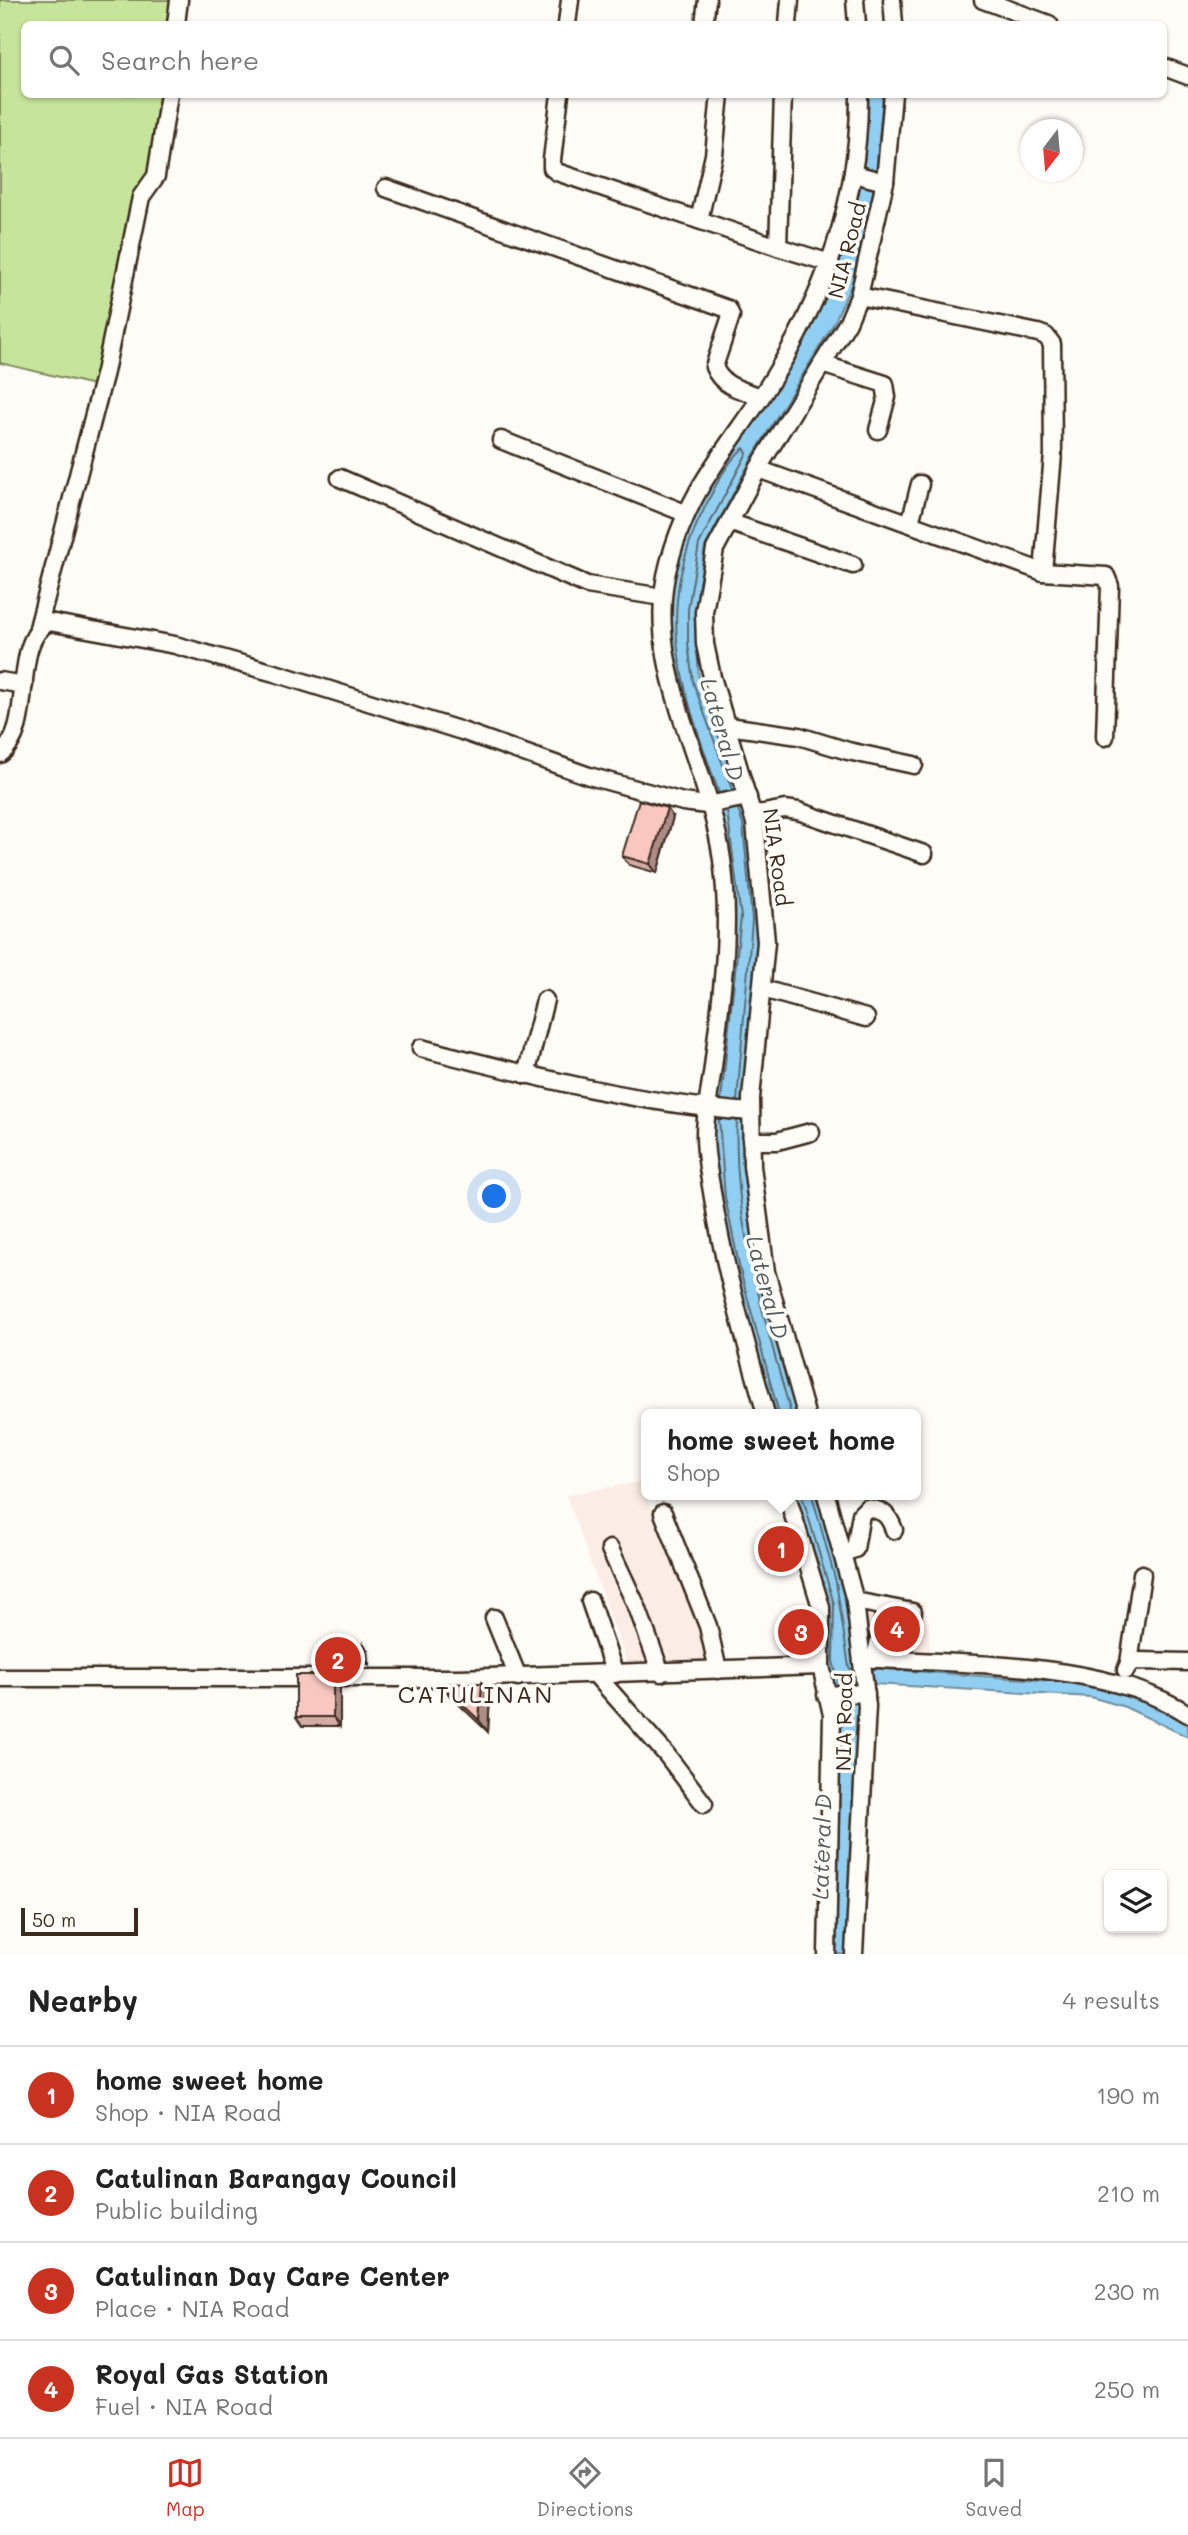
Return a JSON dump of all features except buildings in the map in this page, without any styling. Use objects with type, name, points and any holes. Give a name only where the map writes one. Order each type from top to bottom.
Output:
[{"type":"street","points":[[176,21],[178,0]]},
{"type":"street","points":[[567,21],[570,0]]},
{"type":"street","points":[[704,21],[706,0]]},
{"type":"street","points":[[788,21],[790,0]]},
{"type":"street","points":[[855,0],[857,21]]},
{"type":"street","points":[[892,0],[894,21]]},
{"type":"street","points":[[983,0],[1041,21]]},
{"type":"street","points":[[1167,68],[1188,76]]},
{"type":"street","points":[[0,754],[9,748],[16,729],[31,643],[38,628],[105,372],[128,274],[141,197],[159,167],[168,98]]},
{"type":"street","points":[[560,98],[552,160],[552,168],[557,172],[830,263]]},
{"type":"street","points":[[699,220],[714,155],[720,98]]},
{"type":"street","points":[[778,247],[783,98]]},
{"type":"street","points":[[765,1409],[717,1221],[705,1137],[728,917],[722,857],[713,804],[671,679],[663,637],[662,597],[669,563],[685,513],[698,487],[761,397],[803,327],[845,222],[869,178],[859,98]]},
{"type":"street","name":"NIA Road","points":[[805,1409],[766,1272],[752,1166],[748,1112],[762,989],[765,921],[753,815],[745,797],[705,644],[705,612],[715,549],[758,468],[848,321],[859,296],[869,178],[892,98]]},
{"type":"street","points":[[386,188],[728,309],[731,316],[713,367],[718,378],[726,384],[761,397]]},
{"type":"street","points":[[859,296],[1038,333],[1046,336],[1052,344],[1053,454],[1043,572]]},
{"type":"street","points":[[822,364],[885,384],[887,397],[878,430]]},
{"type":"street","points":[[501,440],[685,513]]},
{"type":"street","points":[[758,468],[1043,572],[1106,576],[1110,586],[1105,737]]},
{"type":"street","points":[[340,478],[587,585],[662,597]]},
{"type":"street","points":[[911,523],[920,484]]},
{"type":"street","points":[[729,522],[853,565]]},
{"type":"street","points":[[38,628],[49,622],[59,623],[175,645],[462,731],[589,776],[683,802],[713,804],[745,797]]},
{"type":"street","points":[[0,681],[24,685]]},
{"type":"street","points":[[728,726],[799,736],[848,751],[914,765]]},
{"type":"street","points":[[753,815],[785,809],[798,811],[924,854]]},
{"type":"street","points":[[762,989],[866,1018]]},
{"type":"street","points":[[526,1075],[545,1000]]},
{"type":"street","points":[[421,1048],[622,1097],[748,1112]]},
{"type":"street","points":[[751,1141],[777,1141],[811,1132]]},
{"type":"street","points":[[789,1500],[821,1607],[821,1667],[830,1695],[832,1715],[827,1954]]},
{"type":"street","name":"NIA Road","points":[[827,1500],[855,1601],[866,1676],[854,1954]]},
{"type":"street","points":[[842,1553],[855,1549],[861,1514],[867,1508],[880,1509],[890,1517],[894,1530]]},
{"type":"street","points":[[663,1513],[708,1626],[718,1670]]},
{"type":"street","points":[[610,1549],[637,1608],[661,1673]]},
{"type":"street","points":[[1120,1685],[1129,1663],[1142,1574]]},
{"type":"street","points":[[590,1601],[615,1674]]},
{"type":"street","points":[[855,1601],[914,1612],[900,1661]]},
{"type":"street","points":[[866,1676],[882,1629],[886,1607]]},
{"type":"street","points":[[494,1618],[518,1676]]},
{"type":"street","points":[[859,1623],[907,1635]]},
{"type":"street","points":[[830,1695],[900,1661],[1043,1671],[1120,1685],[1188,1713]]},
{"type":"street","points":[[1129,1663],[1188,1662]]},
{"type":"street","points":[[0,1678],[596,1675],[821,1667]]},
{"type":"street","points":[[596,1675],[666,1754],[704,1804]]},
{"type":"shaded area","points":[[640,1482],[641,1500],[648,1500],[706,1635],[713,1661],[628,1665],[566,1495]]},
{"type":"shaded area","points":[[861,1597],[925,1602],[931,1657],[900,1651],[867,1633]]},
{"type":"green space","points":[[0,0],[172,0],[170,21],[21,21],[21,98],[164,98],[162,122],[94,385],[0,363]]},
{"type":"water","name":"Lateral D","points":[[869,98],[883,98],[875,185],[852,283],[834,323],[753,456],[705,547],[695,610],[699,681],[750,824],[759,920],[745,1095],[745,1173],[758,1268],[797,1409],[772,1409],[713,1169],[711,1122],[733,936],[730,874],[711,797],[675,679],[668,640],[667,601],[674,562],[699,500],[734,441],[809,328],[835,274],[846,245],[861,185]]},
{"type":"water","name":"Lateral D","points":[[795,1500],[820,1500],[843,1580],[856,1667],[1094,1684],[1133,1695],[1188,1722],[1188,1737],[1125,1707],[1091,1697],[857,1683],[859,1702],[848,1954],[831,1954],[826,1662]]},
{"type":"waterway","name":"Lateral D","points":[[867,98],[867,148]]},
{"type":"place","name":"home sweet home","points":[[781,1549]]},
{"type":"place","name":"Royal Gas Station","points":[[897,1629]]},
{"type":"place","name":"Catulinan Day Care Center","points":[[801,1632]]},
{"type":"place","name":"Catulinan Barangay Council","points":[[338,1660]]},
{"type":"district","name":"CATULINAN","points":[[476,1693]]}]
